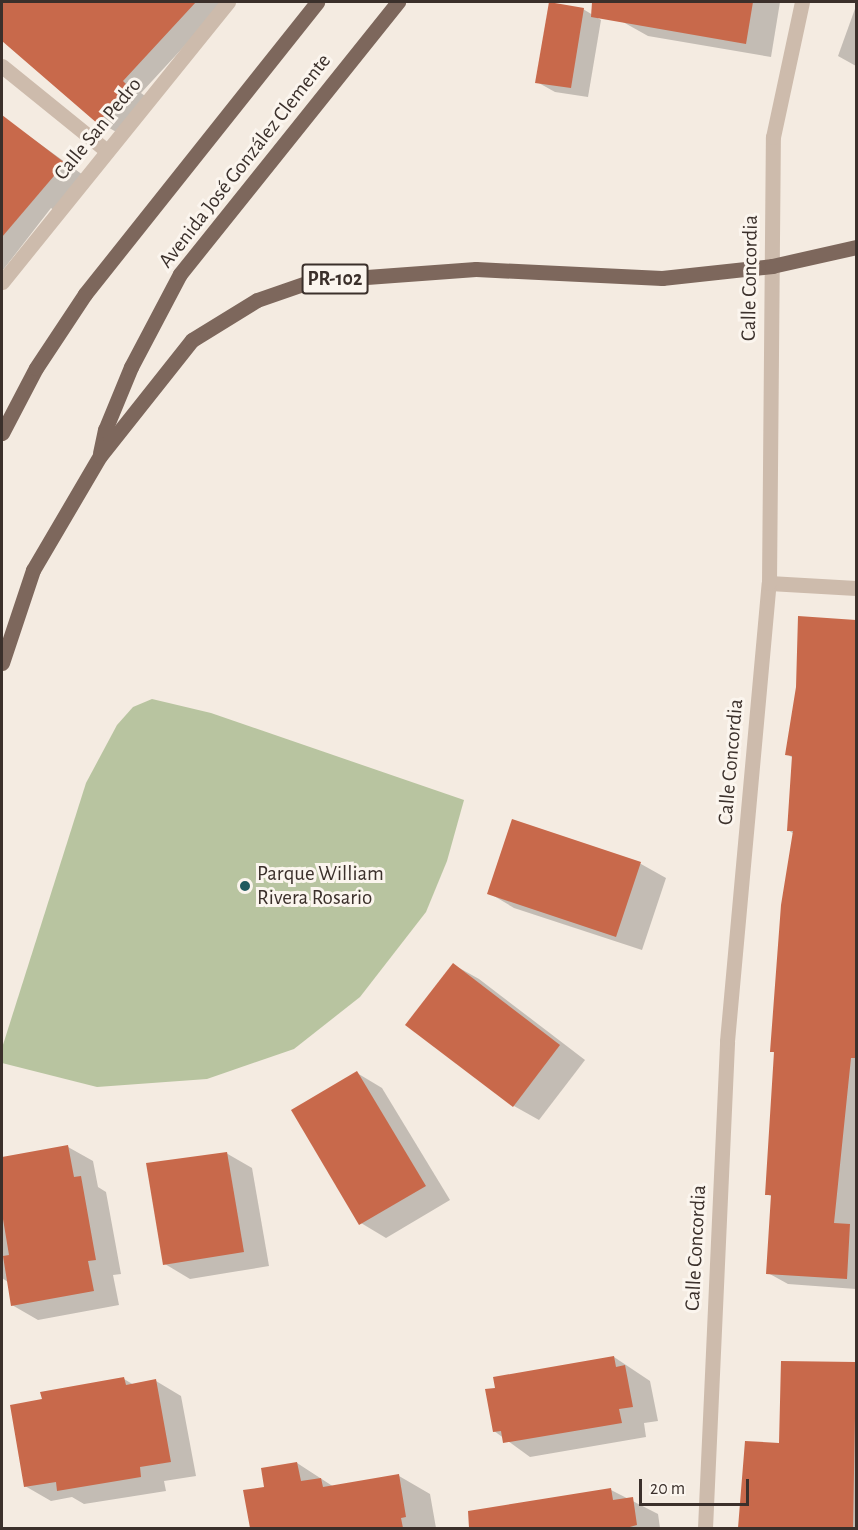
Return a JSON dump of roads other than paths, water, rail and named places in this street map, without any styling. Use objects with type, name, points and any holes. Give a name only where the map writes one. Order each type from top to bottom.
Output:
[{"type":"main road","name":"Avenida José González Clemente","points":[[2,433],[36,368],[85,294],[317,2]]},
{"type":"main road","name":"Avenida José González Clemente","points":[[100,456],[105,430],[131,366],[180,274],[398,2]]},
{"type":"main road","name":"Avenida José González Clemente","points":[[2,663],[33,570],[100,456],[192,340],[257,300],[312,281],[476,269],[662,278],[772,266],[856,248]]},
{"type":"street","name":"Calle San Pedro","points":[[2,282],[228,2]]},
{"type":"street","name":"Calle Concordia","points":[[705,1528],[727,1041],[769,583],[773,137],[802,2]]},
{"type":"street","points":[[2,66],[107,151]]},
{"type":"street","points":[[769,583],[856,588]]},
{"type":"place","name":"Parque William Rivera Rosario","points":[[245,886]]}]
